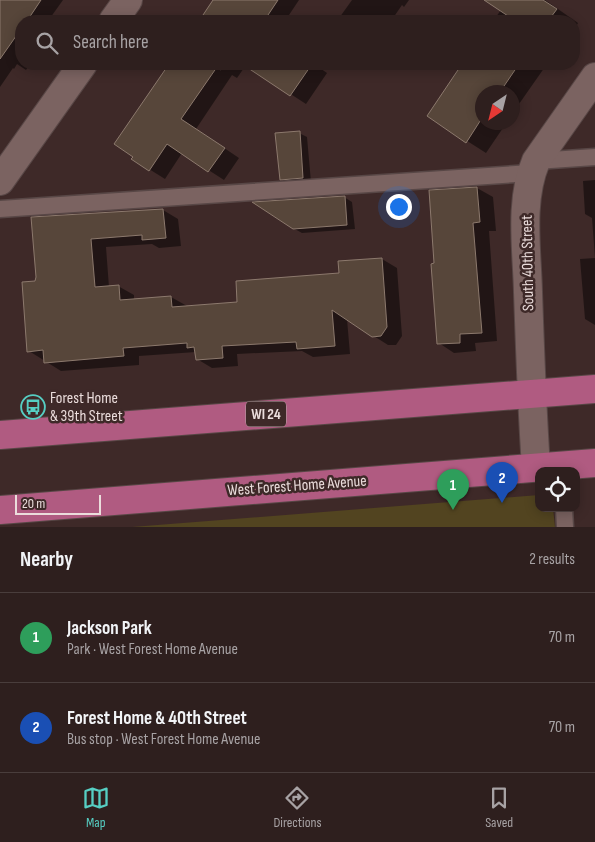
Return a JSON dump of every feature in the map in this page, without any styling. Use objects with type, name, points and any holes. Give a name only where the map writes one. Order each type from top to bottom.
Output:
[{"type":"main road","name":"WI 24","points":[[0,435],[595,389]]},
{"type":"main road","name":"West Forest Home Avenue","points":[[554,467],[595,462]]},
{"type":"main road","name":"West Forest Home Avenue","points":[[0,510],[535,469]]},
{"type":"street","points":[[117,15],[128,0]]},
{"type":"street","points":[[0,181],[79,70]]},
{"type":"street","name":"South 40th Street","points":[[538,467],[532,393],[526,215],[534,167],[595,78]]},
{"type":"lane","points":[[0,209],[534,167],[595,157]]},
{"type":"lane","points":[[564,512],[565,527]]},
{"type":"shaded area","points":[[535,495],[535,512],[553,512],[555,527],[132,527]]},
{"type":"building","points":[[0,0],[41,0],[31,15],[15,15],[15,38],[0,59]]},
{"type":"building","points":[[213,0],[278,0],[268,15],[203,15]]},
{"type":"building","points":[[484,0],[543,0],[557,9],[552,15],[506,15]]},
{"type":"building","points":[[165,70],[215,70],[181,119],[225,148],[208,172],[167,144],[149,171],[114,144]]},
{"type":"building","points":[[251,70],[308,70],[290,96]]},
{"type":"building","points":[[458,70],[515,70],[505,85],[475,85],[475,129],[466,143],[427,116]]},
{"type":"building","points":[[300,131],[303,178],[280,180],[275,133]]},
{"type":"building","points":[[477,187],[480,222],[473,223],[482,333],[460,334],[460,343],[437,344],[431,264],[434,263],[429,190]]},
{"type":"building","points":[[345,196],[347,225],[293,229],[252,202]]},
{"type":"building","points":[[163,209],[166,238],[142,240],[142,235],[91,239],[95,287],[119,285],[120,300],[171,296],[172,307],[237,302],[236,281],[339,273],[338,261],[382,258],[387,327],[381,336],[372,337],[332,310],[335,346],[297,349],[296,342],[222,346],[223,358],[196,360],[194,347],[187,348],[187,343],[123,348],[124,356],[44,363],[43,350],[27,352],[22,282],[35,281],[36,277],[31,217]]},
{"type":"place","name":"Forest Home & 39th Street","points":[[33,407]]},
{"type":"place","name":"Forest Home & 40th Street","points":[[502,503]]},
{"type":"place","name":"Jackson Park","points":[[453,510]]}]
